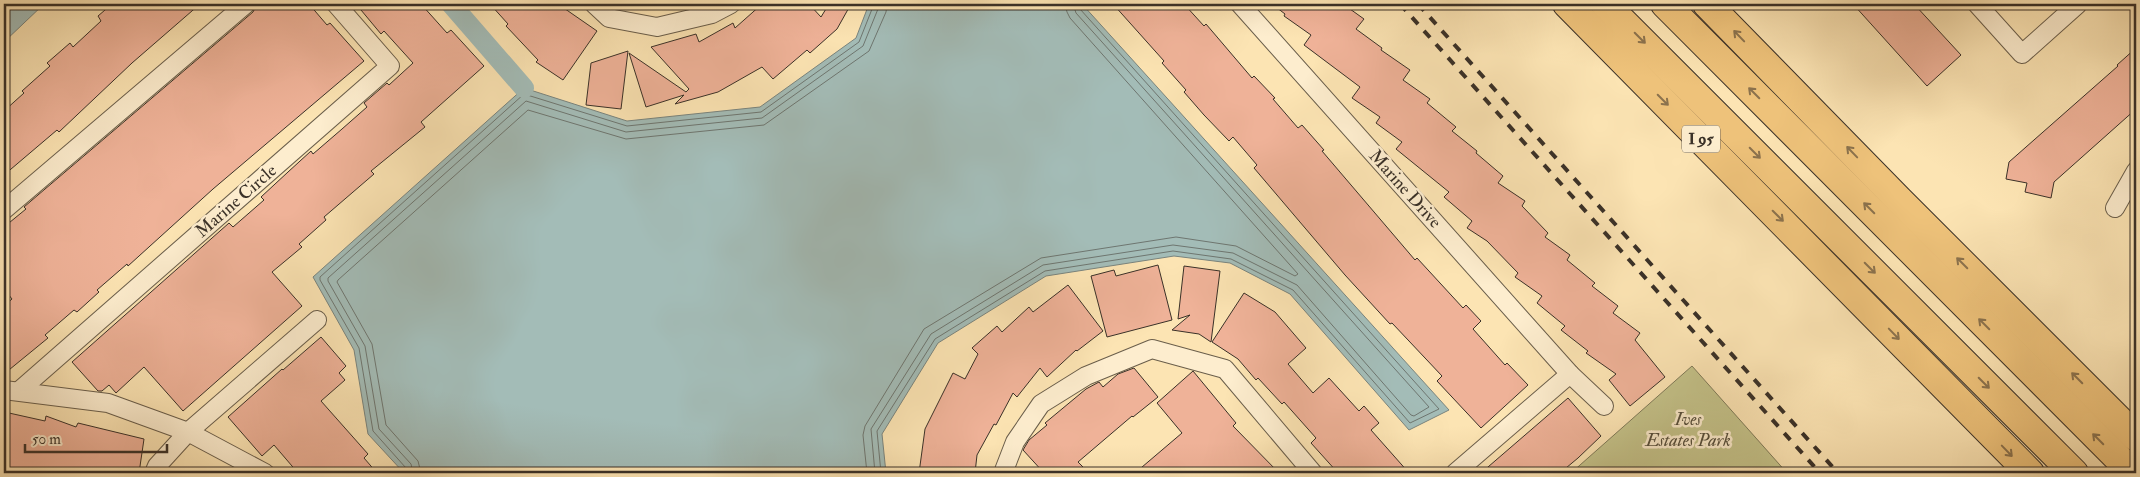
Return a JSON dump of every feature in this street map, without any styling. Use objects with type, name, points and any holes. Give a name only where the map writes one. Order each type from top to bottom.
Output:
[{"type":"highway","name":"I 95","points":[[1567,4],[1836,274],[2030,473]]},
{"type":"highway","points":[[1605,4],[2074,473]]},
{"type":"highway","points":[[1665,4],[2133,473]]},
{"type":"highway","points":[[1707,4],[1899,200],[2136,437]]},
{"type":"street","points":[[4,210],[246,4]]},
{"type":"street","points":[[594,4],[609,18],[657,27],[712,14],[730,4]]},
{"type":"street","name":"Marine Drive","points":[[1240,4],[1570,374],[1604,406]]},
{"type":"street","points":[[1977,4],[2022,54],[2078,4]]},
{"type":"street","name":"Marine Circle","points":[[11,390],[390,66],[341,5]]},
{"type":"street","points":[[2115,208],[2136,171]]},
{"type":"street","points":[[154,473],[157,466],[188,432],[318,320]]},
{"type":"street","points":[[1009,472],[1015,442],[1041,404],[1086,376],[1152,349],[1225,369],[1313,473]]},
{"type":"street","points":[[1455,473],[1570,374]]},
{"type":"street","points":[[11,390],[108,403],[188,432],[264,473]]},
{"type":"green space","name":"Ives Estates Park","points":[[1692,366],[1787,473],[1571,473]]},
{"type":"water","points":[[4,4],[44,4],[4,42]]},
{"type":"water","points":[[869,4],[1082,4],[1449,410],[1409,430],[1290,294],[1230,263],[1174,256],[1046,276],[938,343],[882,434],[886,473],[404,473],[368,434],[354,350],[313,277],[524,88],[627,121],[760,107],[856,38]]},
{"type":"building","points":[[112,4],[200,4],[132,63],[59,132],[57,130],[4,175],[4,111],[24,93],[22,91],[50,66],[47,63],[70,43],[73,47],[101,21],[98,16]]},
{"type":"building","points":[[257,4],[309,4],[327,25],[330,23],[364,61],[213,189],[128,266],[127,264],[97,290],[99,292],[77,312],[74,310],[45,335],[48,338],[4,374],[4,306],[12,299],[4,289],[4,227],[26,209],[24,207],[253,12]]},
{"type":"building","points":[[356,4],[421,4],[447,33],[451,30],[484,66],[421,122],[425,127],[371,171],[374,174],[324,217],[326,220],[299,244],[302,247],[272,272],[302,306],[183,411],[144,367],[116,393],[109,385],[102,391],[98,391],[72,362],[229,223],[233,227],[264,200],[261,197],[288,172],[311,151],[313,154],[342,129],[367,107],[364,103],[387,83],[389,85],[413,63],[384,31],[381,34]]},
{"type":"building","points":[[490,4],[558,4],[597,31],[563,80],[536,62],[538,60],[506,26],[508,24]]},
{"type":"building","points":[[762,4],[809,4],[821,17],[829,4],[851,4],[837,29],[810,53],[807,50],[773,79],[762,67],[718,92],[675,104],[684,95],[646,107],[629,53],[686,92],[689,89],[651,47],[696,34],[699,42],[733,23],[735,28]]},
{"type":"building","points":[[1113,4],[1184,4],[1204,26],[1206,24],[1252,78],[1254,76],[1275,98],[1273,99],[1298,128],[1302,125],[1415,260],[1417,258],[1463,308],[1466,305],[1481,321],[1473,329],[1505,365],[1507,363],[1528,385],[1481,428],[1437,381],[1442,376],[1345,275],[1254,168],[1257,165],[1233,137],[1229,141],[1204,115],[1184,92],[1186,90],[1162,63],[1164,61]]},
{"type":"building","points":[[1272,4],[1343,4],[1364,19],[1356,29],[1382,48],[1381,50],[1410,70],[1403,80],[1430,99],[1427,103],[1456,127],[1452,131],[1477,151],[1476,153],[1503,176],[1498,183],[1525,201],[1522,206],[1548,233],[1545,237],[1570,255],[1567,260],[1595,283],[1592,286],[1618,306],[1613,313],[1640,333],[1635,340],[1665,377],[1630,406],[1609,380],[1616,374],[1586,353],[1588,351],[1561,330],[1565,326],[1537,303],[1542,296],[1515,277],[1518,273],[1487,241],[1467,228],[1472,221],[1444,197],[1449,192],[1396,149],[1402,142],[1376,123],[1380,117],[1352,98],[1360,87],[1304,45],[1311,35],[1284,16],[1285,14]]},
{"type":"building","points":[[1853,4],[1914,4],[1961,55],[1927,86]]},
{"type":"building","points":[[2136,48],[2136,109],[2054,182],[2051,198],[2025,192],[2027,183],[2006,179],[2009,162]]},
{"type":"building","points":[[628,51],[621,109],[586,105],[591,63]]},
{"type":"building","points":[[1158,265],[1172,320],[1107,337],[1091,276],[1114,270],[1116,276]]},
{"type":"building","points":[[1184,266],[1220,271],[1211,342],[1199,334],[1172,330],[1190,315],[1178,319]]},
{"type":"building","points":[[1068,285],[1103,331],[1076,350],[1047,377],[1040,368],[1017,397],[1013,393],[977,455],[975,473],[919,473],[925,429],[953,373],[965,379],[978,354],[972,348],[997,326],[1002,332],[1029,307],[1033,312]]},
{"type":"building","points":[[1244,293],[1275,312],[1306,348],[1288,364],[1313,393],[1329,378],[1359,411],[1364,406],[1379,423],[1371,430],[1409,473],[1338,473],[1311,443],[1316,438],[1284,402],[1282,404],[1258,378],[1256,380],[1238,359],[1212,342]]},
{"type":"building","points":[[321,337],[346,366],[339,373],[345,380],[321,401],[368,454],[364,458],[377,473],[298,473],[274,445],[262,456],[228,417]]},
{"type":"building","points":[[1134,368],[1158,397],[1132,416],[1078,462],[1089,473],[1044,473],[1023,450],[1029,440],[1047,425],[1045,423],[1086,389],[1099,382],[1103,387],[1118,374]]},
{"type":"building","points":[[1193,371],[1236,423],[1233,426],[1279,473],[1135,473],[1182,433],[1157,403]]},
{"type":"building","points":[[1568,398],[1601,436],[1578,458],[1560,473],[1481,473]]},
{"type":"building","points":[[9,413],[45,421],[46,416],[76,427],[78,423],[144,439],[139,473],[4,473],[4,423],[7,423]]},
{"type":"waterway","points":[[451,4],[524,88]]},
{"type":"railway","points":[[1400,4],[1820,473]]},
{"type":"railway","points":[[1418,4],[1838,473]]}]
